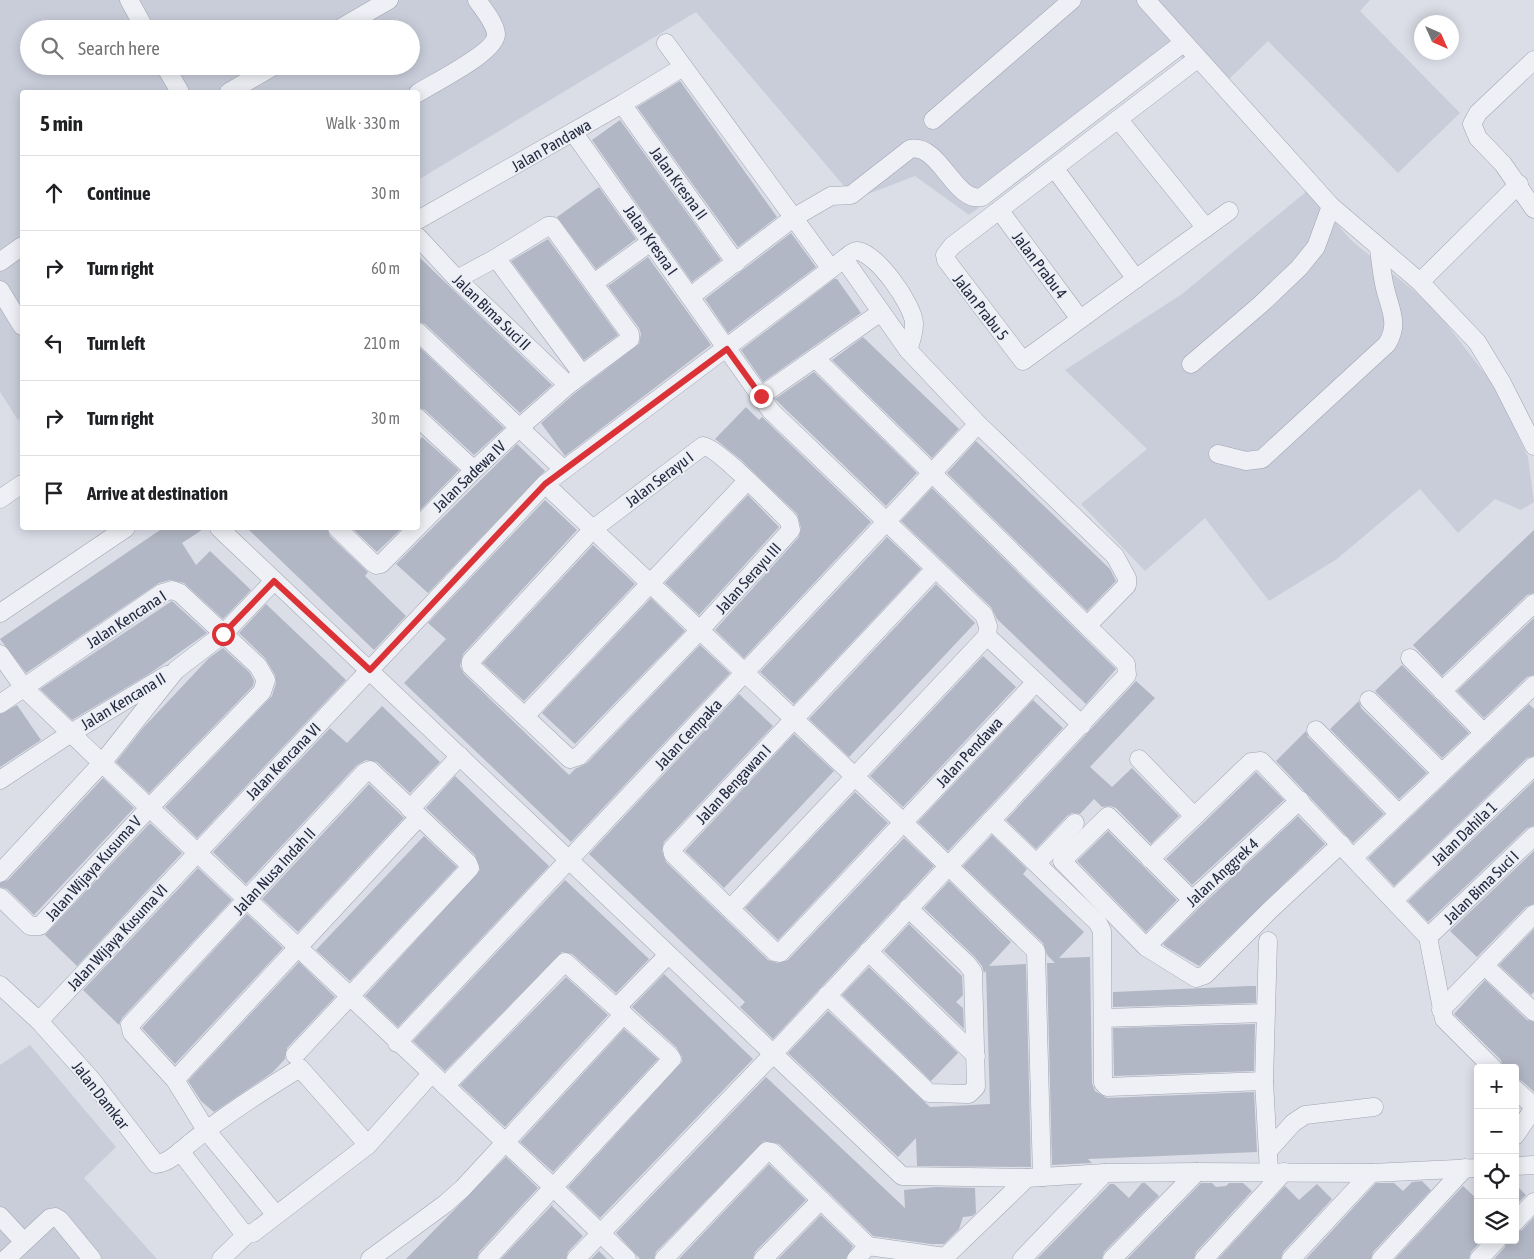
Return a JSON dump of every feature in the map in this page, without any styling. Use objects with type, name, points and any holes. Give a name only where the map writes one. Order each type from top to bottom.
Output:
[{"type":"street","points":[[129,0],[140,20]]},
{"type":"street","points":[[354,20],[388,0]]},
{"type":"street","points":[[420,92],[483,53],[495,41],[494,27],[477,0]]},
{"type":"street","points":[[933,120],[1072,0]]},
{"type":"street","points":[[1146,0],[1331,206],[1420,282],[1477,342],[1502,383],[1534,446]]},
{"type":"street","points":[[666,43],[793,218],[881,312],[908,350],[978,424],[1115,556],[1127,578],[1127,585],[1088,626]]},
{"type":"street","points":[[691,296],[793,218],[831,196],[851,195],[905,152],[914,148],[929,154],[965,192],[973,197],[982,198],[1183,43]]},
{"type":"street","points":[[1000,211],[1197,59]]},
{"type":"street","points":[[1534,60],[1478,113],[1472,124],[1478,138],[1519,184],[1534,209]]},
{"type":"street","name":"Jalan Pandawa","points":[[420,219],[622,104],[683,67]]},
{"type":"street","points":[[170,75],[179,90]]},
{"type":"street","points":[[232,90],[258,75]]},
{"type":"street","name":"Jalan Kresna II","points":[[622,104],[736,262]]},
{"type":"street","points":[[1119,120],[1206,228]]},
{"type":"street","name":"Jalan Kresna I","points":[[573,132],[771,411],[984,615],[988,626],[987,636]]},
{"type":"street","points":[[1055,169],[1136,279]]},
{"type":"street","points":[[1420,282],[1519,184]]},
{"type":"street","points":[[1191,364],[1260,305],[1299,268],[1316,247],[1331,206]]},
{"type":"street","name":"Jalan Prabu 5","points":[[1000,211],[948,251],[945,255],[948,266],[1023,361],[1080,319]]},
{"type":"street","name":"Jalan Prabu 4","points":[[1000,211],[1080,319]]},
{"type":"street","points":[[1080,319],[1229,211]]},
{"type":"street","points":[[457,278],[496,258],[548,226],[552,226],[594,283],[652,241]]},
{"type":"street","name":"Jalan Bima Suci II","points":[[420,239],[457,278],[575,379]]},
{"type":"street","points":[[0,262],[20,247]]},
{"type":"street","points":[[1218,454],[1246,460],[1262,460],[1387,344],[1393,334],[1394,321],[1386,292],[1380,249]]},
{"type":"street","points":[[837,264],[856,251],[872,259],[884,270],[910,309],[914,322],[908,350]]},
{"type":"street","points":[[496,258],[575,379]]},
{"type":"street","name":"Jalan Kencana VI","points":[[196,853],[545,484],[727,349],[837,264]]},
{"type":"street","name":"Jalan Sadewa IV","points":[[420,525],[474,470],[518,429],[575,379],[628,341],[631,336],[594,283]]},
{"type":"street","points":[[0,290],[20,323]]},
{"type":"street","points":[[761,396],[881,312]]},
{"type":"street","points":[[420,334],[518,429],[563,469]]},
{"type":"street","points":[[576,1259],[773,1054],[827,994],[1082,725],[1126,678],[1128,671],[1126,664],[1088,626],[815,358]]},
{"type":"street","points":[[420,424],[474,470]]},
{"type":"street","name":"Jalan Cempaka","points":[[397,1043],[978,424]]},
{"type":"street","name":"Jalan Serayu I","points":[[593,529],[703,446],[711,449],[748,481],[791,524]]},
{"type":"street","points":[[593,529],[470,662],[471,666],[525,716],[748,481]]},
{"type":"street","points":[[545,484],[949,865],[1036,950],[1034,1178],[945,1258],[868,1246],[772,1152],[767,1151],[664,1259]]},
{"type":"street","points":[[0,499],[20,485]]},
{"type":"street","name":"Jalan Serayu III","points":[[525,716],[567,757],[576,759],[700,630],[789,532],[791,524]]},
{"type":"street","points":[[0,613],[123,530]]},
{"type":"street","points":[[221,530],[902,1176],[1034,1178],[1105,1173],[1371,1173],[1472,1168]]},
{"type":"street","name":"Jalan Sadewa IV","points":[[339,530],[372,562],[378,565],[385,561],[415,530]]},
{"type":"street","name":"Jalan Bengawan I","points":[[730,909],[673,854],[672,849],[935,569]]},
{"type":"street","points":[[0,873],[102,763],[176,670],[223,634],[274,581]]},
{"type":"street","name":"Jalan Kencana I","points":[[24,688],[167,590],[180,594],[223,634]]},
{"type":"street","points":[[1442,690],[1534,603]]},
{"type":"street","points":[[149,808],[266,686],[264,673],[223,634]]},
{"type":"street","points":[[730,909],[987,636],[1082,725]]},
{"type":"street","points":[[0,654],[24,688],[246,901],[554,1188],[627,1259]]},
{"type":"street","points":[[1410,658],[1484,733]]},
{"type":"street","name":"Jalan Kencana II","points":[[0,780],[71,732],[176,670]]},
{"type":"street","name":"Jalan Pendawa","points":[[730,909],[775,952],[780,953],[1036,682]]},
{"type":"street","points":[[1354,857],[1533,687]]},
{"type":"street","points":[[0,704],[24,688]]},
{"type":"street","points":[[1369,700],[1442,773]]},
{"type":"street","points":[[1316,730],[1399,814]]},
{"type":"street","points":[[276,1215],[206,1130],[174,1080],[297,948],[415,813],[460,756]]},
{"type":"street","points":[[1139,758],[1193,815]]},
{"type":"street","points":[[1150,859],[1193,815],[1251,762],[1257,760],[1263,763],[1428,937],[1441,1010],[1447,1024],[1489,1064]]},
{"type":"street","name":"Jalan Dahila 1","points":[[1394,900],[1534,766]]},
{"type":"street","name":"Jalan Nusa Indah II","points":[[174,1080],[132,1033],[130,1028],[131,1022],[366,771],[372,771],[468,863],[470,869],[351,998],[295,1055]]},
{"type":"street","name":"Jalan Anggrek 4","points":[[1146,946],[1192,900],[1300,800]]},
{"type":"street","name":"Jalan Wijaya Kusuma V","points":[[0,897],[30,926],[36,927],[44,922],[149,808]]},
{"type":"street","points":[[1192,900],[1108,816],[1064,857],[1062,862],[1146,946],[1190,976],[1199,978],[1205,975],[1269,911],[1341,844]]},
{"type":"street","points":[[992,820],[1098,924],[1102,931],[1103,1083],[1107,1088],[1264,1081]]},
{"type":"street","points":[[1037,863],[1075,823]]},
{"type":"street","name":"Jalan Bima Suci I","points":[[1428,937],[1534,836]]},
{"type":"street","name":"Jalan Wijaya Kusuma VI","points":[[39,1021],[196,853]]},
{"type":"street","points":[[827,994],[928,1093],[972,1093],[976,1087],[976,1056],[972,969],[908,908]]},
{"type":"street","points":[[1441,1010],[1486,966],[1534,914]]},
{"type":"street","points":[[1268,940],[1264,1081],[1268,1151],[1277,1172]]},
{"type":"street","points":[[868,951],[976,1056]]},
{"type":"street","points":[[370,1259],[445,1204],[505,1143],[668,955]]},
{"type":"street","points":[[445,1086],[564,962],[569,964],[670,1054],[672,1061],[487,1259]]},
{"type":"street","points":[[1486,966],[1532,1007]]},
{"type":"street","name":"Jalan Damkar","points":[[0,985],[39,1021],[91,1079],[154,1163],[160,1164],[180,1151],[206,1130],[300,1068],[368,1145]]},
{"type":"street","points":[[1104,1018],[1265,1013]]},
{"type":"street","points":[[180,1151],[241,1230],[247,1234],[253,1234],[368,1145],[432,1074]]},
{"type":"street","points":[[1519,1093],[1534,1108],[1519,1130]]},
{"type":"street","points":[[1268,1151],[1293,1123],[1305,1115],[1374,1107]]},
{"type":"street","points":[[1519,1166],[1534,1165]]},
{"type":"street","points":[[1381,1259],[1472,1168]]},
{"type":"street","points":[[1112,1259],[1197,1172]]},
{"type":"street","points":[[1204,1259],[1277,1172]]},
{"type":"street","points":[[1022,1259],[1105,1173]]},
{"type":"street","points":[[1291,1259],[1371,1173]]},
{"type":"street","points":[[763,1259],[821,1200]]},
{"type":"street","points":[[1519,1218],[1534,1202]]},
{"type":"street","points":[[0,1216],[24,1242]]},
{"type":"street","points":[[6,1259],[50,1218],[55,1217],[60,1220],[92,1259]]},
{"type":"street","points":[[221,1259],[247,1234]]},
{"type":"street","points":[[1479,1259],[1493,1244]]},
{"type":"street","points":[[856,1259],[868,1246]]},
{"type":"shaded area","points":[[0,0],[1370,0],[1360,11],[1460,113],[1398,173],[1268,41],[1220,88],[1181,57],[969,215],[915,176],[855,199],[696,12],[420,179],[420,90],[20,90],[20,418],[18,420],[0,392]]},
{"type":"shaded area","points":[[1307,191],[1353,242],[1432,305],[1495,387],[1528,457],[1534,502],[1521,510],[1495,499],[1458,533],[1420,489],[1337,559],[1269,601],[1205,518],[1145,571],[1081,504],[1147,449],[1065,370],[1182,294]]},
{"type":"shaded area","points":[[30,1045],[116,1147],[84,1178],[157,1259],[0,1259],[0,1065]]},
{"type":"building","points":[[680,81],[777,217],[738,247],[637,107]]},
{"type":"building","points":[[620,120],[721,260],[692,282],[592,140]]},
{"type":"building","points":[[599,187],[636,239],[596,269],[557,217]]},
{"type":"building","points":[[791,233],[816,267],[728,333],[705,299]]},
{"type":"building","points":[[548,239],[618,335],[584,360],[511,261]]},
{"type":"building","points":[[648,257],[711,345],[565,456],[541,423],[575,393],[639,344],[641,334],[639,328],[608,286]]},
{"type":"building","points":[[420,258],[552,385],[520,413],[425,324],[420,323]]},
{"type":"building","points":[[834,279],[837,279],[861,313],[763,382],[741,350]]},
{"type":"building","points":[[863,337],[959,429],[932,458],[832,360]]},
{"type":"building","points":[[420,348],[504,428],[474,455],[425,410],[420,409]]},
{"type":"building","points":[[814,372],[917,473],[886,506],[775,399]]},
{"type":"building","points":[[746,407],[759,420],[762,417],[871,522],[744,658],[715,630],[799,537],[801,528],[797,514],[740,459],[715,439]]},
{"type":"building","points":[[422,437],[459,470],[420,510],[420,440]]},
{"type":"building","points":[[976,441],[1110,569],[1116,581],[1087,611],[947,473]]},
{"type":"building","points":[[517,444],[545,471],[428,593],[396,564]]},
{"type":"building","points":[[932,488],[1116,669],[1086,704],[997,619],[991,607],[901,521]]},
{"type":"building","points":[[748,495],[779,527],[699,615],[665,583]]},
{"type":"building","points":[[545,500],[577,530],[463,654],[460,666],[464,674],[569,775],[575,769],[587,763],[700,645],[730,673],[571,842],[404,683],[446,639],[428,623]]},
{"type":"building","points":[[160,530],[202,530],[182,543],[196,565],[210,551],[251,590],[223,619],[184,583],[170,580],[159,583],[26,673],[0,639]]},
{"type":"building","points":[[249,530],[328,530],[330,536],[368,572],[365,576],[406,616],[374,650]]},
{"type":"building","points":[[354,530],[400,530],[377,552]]},
{"type":"building","points":[[1534,530],[1534,593],[1527,595],[1442,676],[1413,645]]},
{"type":"building","points":[[887,537],[921,569],[794,704],[760,672]]},
{"type":"building","points":[[593,545],[635,584],[524,701],[483,663]]},
{"type":"building","points":[[936,584],[975,623],[849,757],[809,719]]},
{"type":"building","points":[[651,598],[685,631],[575,744],[542,713]]},
{"type":"building","points":[[172,601],[207,633],[149,674],[72,720],[40,689]]},
{"type":"building","points":[[266,604],[346,680],[197,838],[165,807],[272,696],[276,683],[275,675],[265,658],[239,633]]},
{"type":"building","points":[[1534,618],[1534,675],[1527,677],[1484,718],[1457,691]]},
{"type":"building","points":[[223,648],[250,673],[254,681],[253,686],[149,793],[116,762],[143,728],[209,658]]},
{"type":"building","points":[[983,656],[1016,687],[903,807],[870,776]]},
{"type":"building","points":[[1402,665],[1469,733],[1442,758],[1375,691]]},
{"type":"building","points":[[1136,681],[1155,698],[1090,767],[1112,787],[1132,768],[1179,816],[1151,844],[1116,808],[1110,806],[1102,807],[1094,799],[1080,814],[1072,813],[1067,816],[1036,849],[1006,820]]},
{"type":"building","points":[[739,694],[773,726],[664,842],[662,851],[666,862],[768,960],[778,963],[788,960],[904,838],[934,866],[773,1039],[740,1007],[745,1002],[589,854]]},
{"type":"building","points":[[1033,700],[1063,728],[948,851],[918,822]]},
{"type":"building","points":[[1359,701],[1361,708],[1427,773],[1399,799],[1330,729]]},
{"type":"building","points":[[1529,704],[1534,709],[1534,756],[1527,758],[1394,886],[1368,858]]},
{"type":"building","points":[[17,705],[41,740],[0,767],[0,714]]},
{"type":"building","points":[[382,706],[440,762],[410,793],[377,762],[366,760],[357,765],[246,884],[213,852],[330,728],[347,743]]},
{"type":"building","points":[[1306,731],[1308,737],[1384,814],[1353,843],[1276,761]]},
{"type":"building","points":[[794,734],[834,771],[724,888],[685,851]]},
{"type":"building","points":[[1256,772],[1284,800],[1192,885],[1166,859]]},
{"type":"building","points":[[455,776],[549,866],[398,1027],[365,996],[480,870],[475,855],[426,808]]},
{"type":"building","points":[[103,778],[134,808],[34,915],[7,889],[0,887],[0,883],[8,880]]},
{"type":"building","points":[[1534,781],[1534,826],[1527,828],[1428,922],[1408,901]]},
{"type":"building","points":[[369,784],[404,818],[298,932],[262,899]]},
{"type":"building","points":[[855,792],[888,823],[778,940],[745,908]]},
{"type":"building","points":[[1298,816],[1325,844],[1199,966],[1163,944],[1199,908]]},
{"type":"building","points":[[150,823],[182,853],[77,966],[45,935]]},
{"type":"building","points":[[1108,831],[1177,900],[1146,932],[1077,861]]},
{"type":"building","points":[[992,835],[1027,869],[1023,874],[1084,932],[1059,958],[1090,957],[1092,1083],[1095,1091],[1107,1098],[1254,1092],[1257,1152],[1088,1159],[1092,1163],[1052,1165],[1047,963],[1055,963],[1047,955],[1043,943],[963,866]]},
{"type":"building","points":[[424,836],[457,867],[350,981],[316,950]]},
{"type":"building","points":[[1534,851],[1534,904],[1526,907],[1477,957],[1450,931]]},
{"type":"building","points":[[198,868],[232,900],[122,1018],[119,1025],[83,990]]},
{"type":"building","points":[[565,880],[649,959],[616,993],[572,954],[562,952],[445,1071],[413,1041]]},
{"type":"building","points":[[949,881],[1011,942],[989,966],[1026,964],[1031,1167],[917,1166],[916,1138],[898,1157],[788,1053],[828,1011],[930,1107],[990,1104],[986,971],[984,973],[982,966],[974,956],[924,908]]},
{"type":"building","points":[[247,914],[283,948],[175,1064],[142,1028]]},
{"type":"building","points":[[909,924],[962,976],[963,995],[956,1002],[963,1008],[964,1029],[884,951]]},
{"type":"building","points":[[1534,929],[1534,992],[1531,995],[1499,965]]},
{"type":"building","points":[[299,962],[335,997],[287,1048],[285,1059],[273,1072],[214,1112],[201,1101],[188,1081]]},
{"type":"building","points":[[869,967],[958,1053],[931,1081],[842,995]]},
{"type":"building","points":[[664,974],[753,1059],[600,1218],[568,1187],[682,1062],[682,1057],[676,1047],[632,1007]]},
{"type":"building","points":[[566,977],[608,1015],[505,1127],[460,1085]]},
{"type":"building","points":[[1485,980],[1527,1020],[1534,1022],[1534,1092],[1519,1080],[1519,1064],[1502,1064],[1501,1060],[1454,1014]]},
{"type":"building","points":[[1256,986],[1256,1003],[1113,1007],[1113,992]]},
{"type":"building","points":[[1255,1024],[1254,1071],[1114,1076],[1113,1028]]},
{"type":"building","points":[[624,1029],[658,1059],[553,1172],[520,1142]]},
{"type":"building","points":[[766,1077],[905,1208],[904,1190],[935,1187],[975,1188],[976,1213],[972,1216],[963,1217],[959,1229],[944,1244],[873,1236],[779,1144],[764,1141],[656,1252],[654,1259],[640,1259],[616,1233]]},
{"type":"building","points":[[506,1157],[538,1188],[479,1252],[477,1259],[406,1259]]},
{"type":"building","points":[[769,1164],[806,1200],[755,1252],[753,1259],[679,1259]]},
{"type":"building","points":[[1422,1181],[1431,1190],[1373,1252],[1371,1259],[1306,1259],[1376,1183],[1394,1183],[1403,1191],[1412,1182]]},
{"type":"building","points":[[1142,1183],[1145,1183],[1159,1196],[1104,1252],[1102,1259],[1037,1259],[1110,1184],[1114,1184],[1129,1198]]},
{"type":"building","points":[[1201,1183],[1212,1183],[1216,1187],[1226,1186],[1229,1183],[1243,1183],[1252,1191],[1196,1252],[1194,1259],[1127,1259]]},
{"type":"building","points":[[1317,1184],[1332,1199],[1283,1252],[1281,1259],[1218,1259],[1285,1186],[1299,1200]]},
{"type":"building","points":[[1463,1186],[1474,1196],[1474,1244],[1478,1244],[1471,1252],[1469,1259],[1395,1259]]},
{"type":"building","points":[[1519,1188],[1526,1195],[1519,1202]]},
{"type":"building","points":[[554,1203],[552,1206],[583,1236],[568,1252],[566,1259],[501,1259]]},
{"type":"building","points":[[821,1215],[853,1246],[846,1259],[778,1259]]},
{"type":"building","points":[[1534,1217],[1534,1259],[1494,1259],[1506,1244],[1519,1244],[1519,1231]]},
{"type":"building","points":[[599,1251],[607,1259],[591,1259]]},
{"type":"route","points":[[223,634],[274,581],[370,670],[545,484],[727,349],[761,396]]}]
